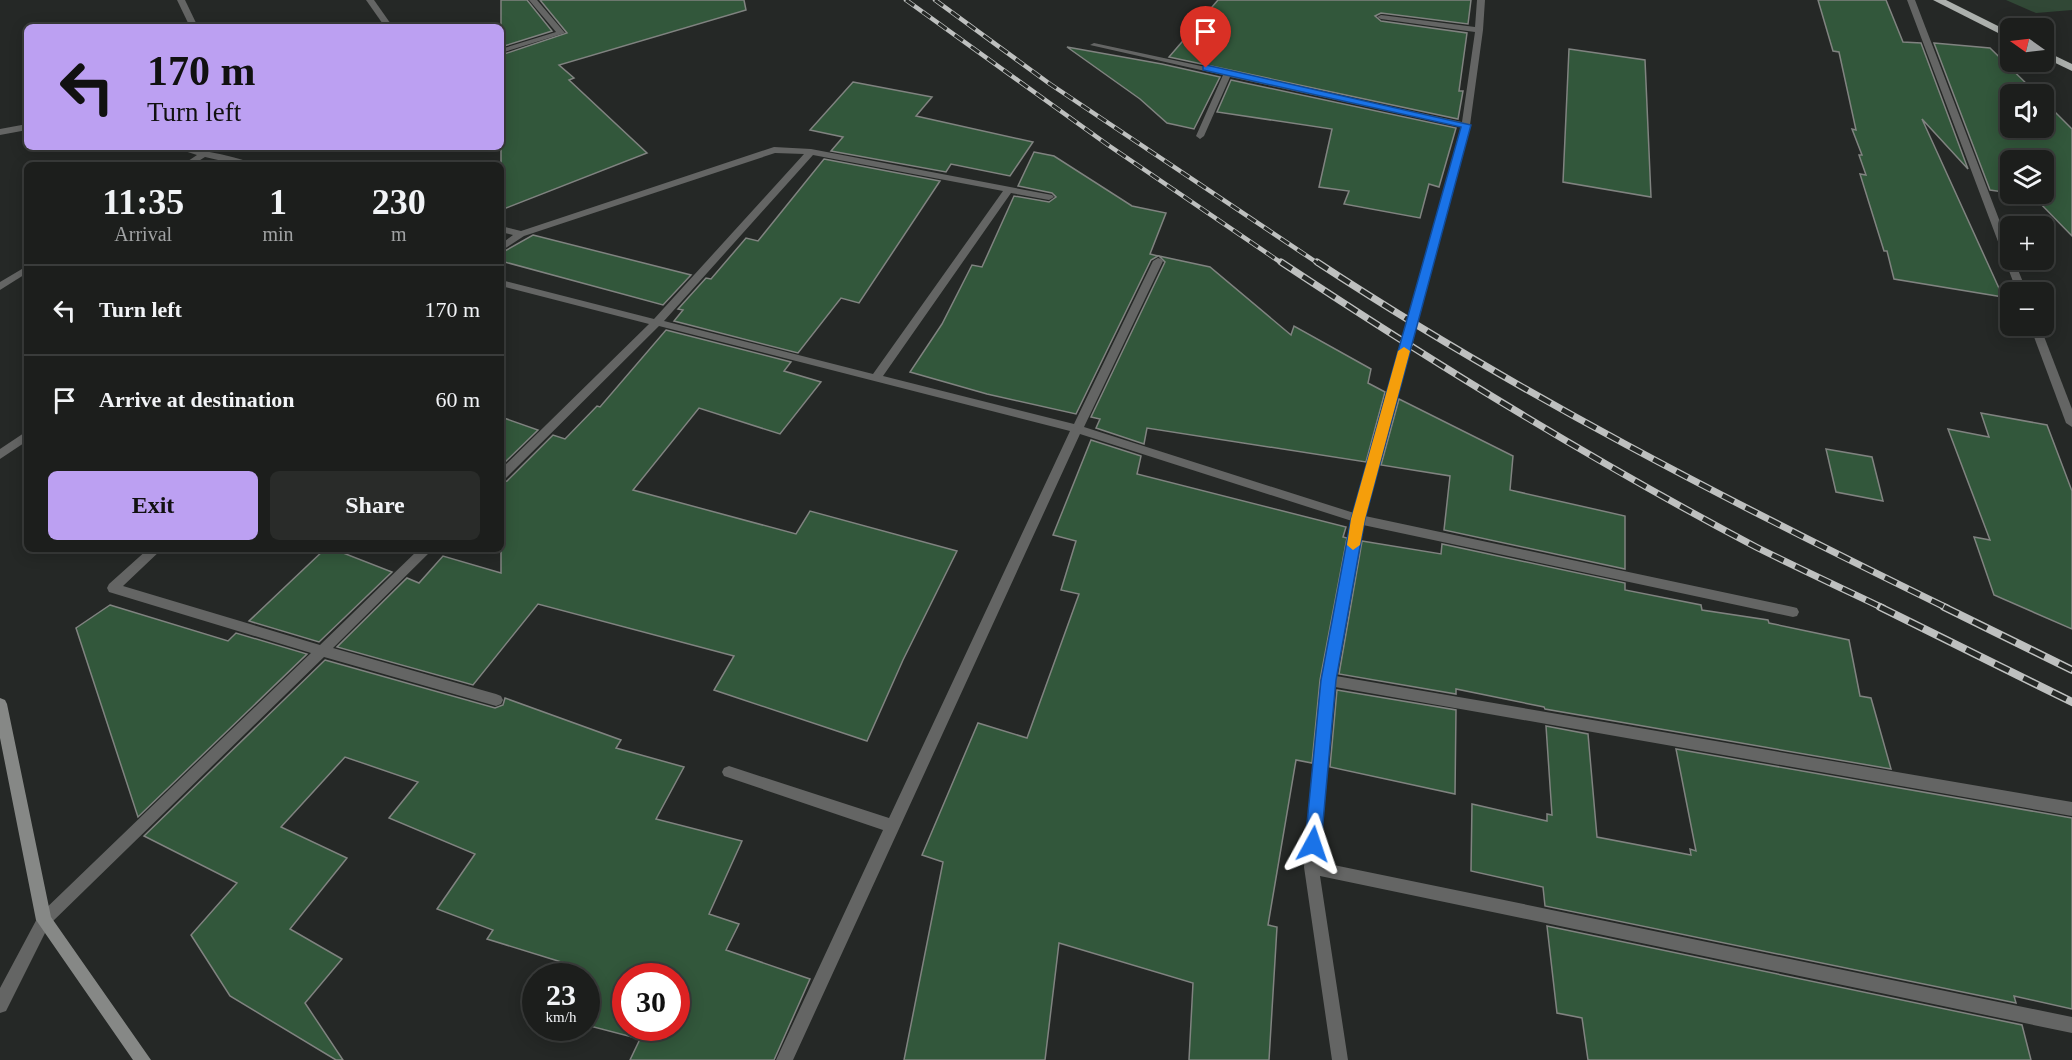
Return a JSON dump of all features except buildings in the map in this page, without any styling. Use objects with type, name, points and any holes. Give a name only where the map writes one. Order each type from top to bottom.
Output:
[{"type":"highway","points":[[1938,0],[2000,31]]},
{"type":"highway","points":[[2054,59],[2072,68]]},
{"type":"main road","points":[[0,704],[44,920],[143,1060]]},
{"type":"street","points":[[181,0],[193,24]]},
{"type":"street","points":[[370,0],[387,24]]},
{"type":"street","points":[[504,50],[561,33],[533,0]]},
{"type":"street","points":[[1340,1060],[1311,867],[1329,680],[1358,519],[1466,125],[1481,0]]},
{"type":"street","points":[[1911,0],[2018,282]]},
{"type":"street","points":[[1381,17],[1479,30]]},
{"type":"street","points":[[1094,45],[1466,125]]},
{"type":"street","points":[[1200,136],[1228,73]]},
{"type":"street","points":[[0,132],[24,128]]},
{"type":"street","points":[[190,150],[239,162]]},
{"type":"street","points":[[504,246],[521,234],[774,150],[811,152],[1050,197]]},
{"type":"street","points":[[504,473],[657,322],[811,152]]},
{"type":"street","points":[[191,162],[205,153]]},
{"type":"street","points":[[876,378],[1009,189]]},
{"type":"street","points":[[504,230],[521,234]]},
{"type":"street","points":[[784,1060],[1077,429],[1158,261]]},
{"type":"street","points":[[0,287],[24,272]]},
{"type":"street","points":[[504,284],[1077,429],[1358,519],[1793,612]]},
{"type":"street","points":[[2039,336],[2072,423]]},
{"type":"street","points":[[0,455],[24,437]]},
{"type":"street","points":[[153,552],[113,588],[496,700]]},
{"type":"street","points":[[0,1005],[44,920],[424,552]]},
{"type":"street","points":[[1329,680],[2072,809]]},
{"type":"street","points":[[729,772],[892,826]]},
{"type":"street","points":[[1311,867],[2072,1025]]},
{"type":"green space","points":[[2006,0],[2072,0],[2072,10],[2036,13]]},
{"type":"railway","points":[[906,0],[1108,145],[1283,264]]},
{"type":"railway","points":[[935,0],[1050,84],[1319,264]]},
{"type":"railway","points":[[1281,262],[1456,374],[1635,481],[1756,547],[1883,608]]},
{"type":"railway","points":[[1317,262],[1470,357],[1626,445],[1947,608]]},
{"type":"railway","points":[[1880,607],[2072,702]]},
{"type":"railway","points":[[1944,607],[2072,670]]},
{"type":"slow traffic","points":[[1353,545],[1404,351]]},
{"type":"route","points":[[1206,68],[1466,125],[1358,519],[1329,680],[1313,844]]}]
